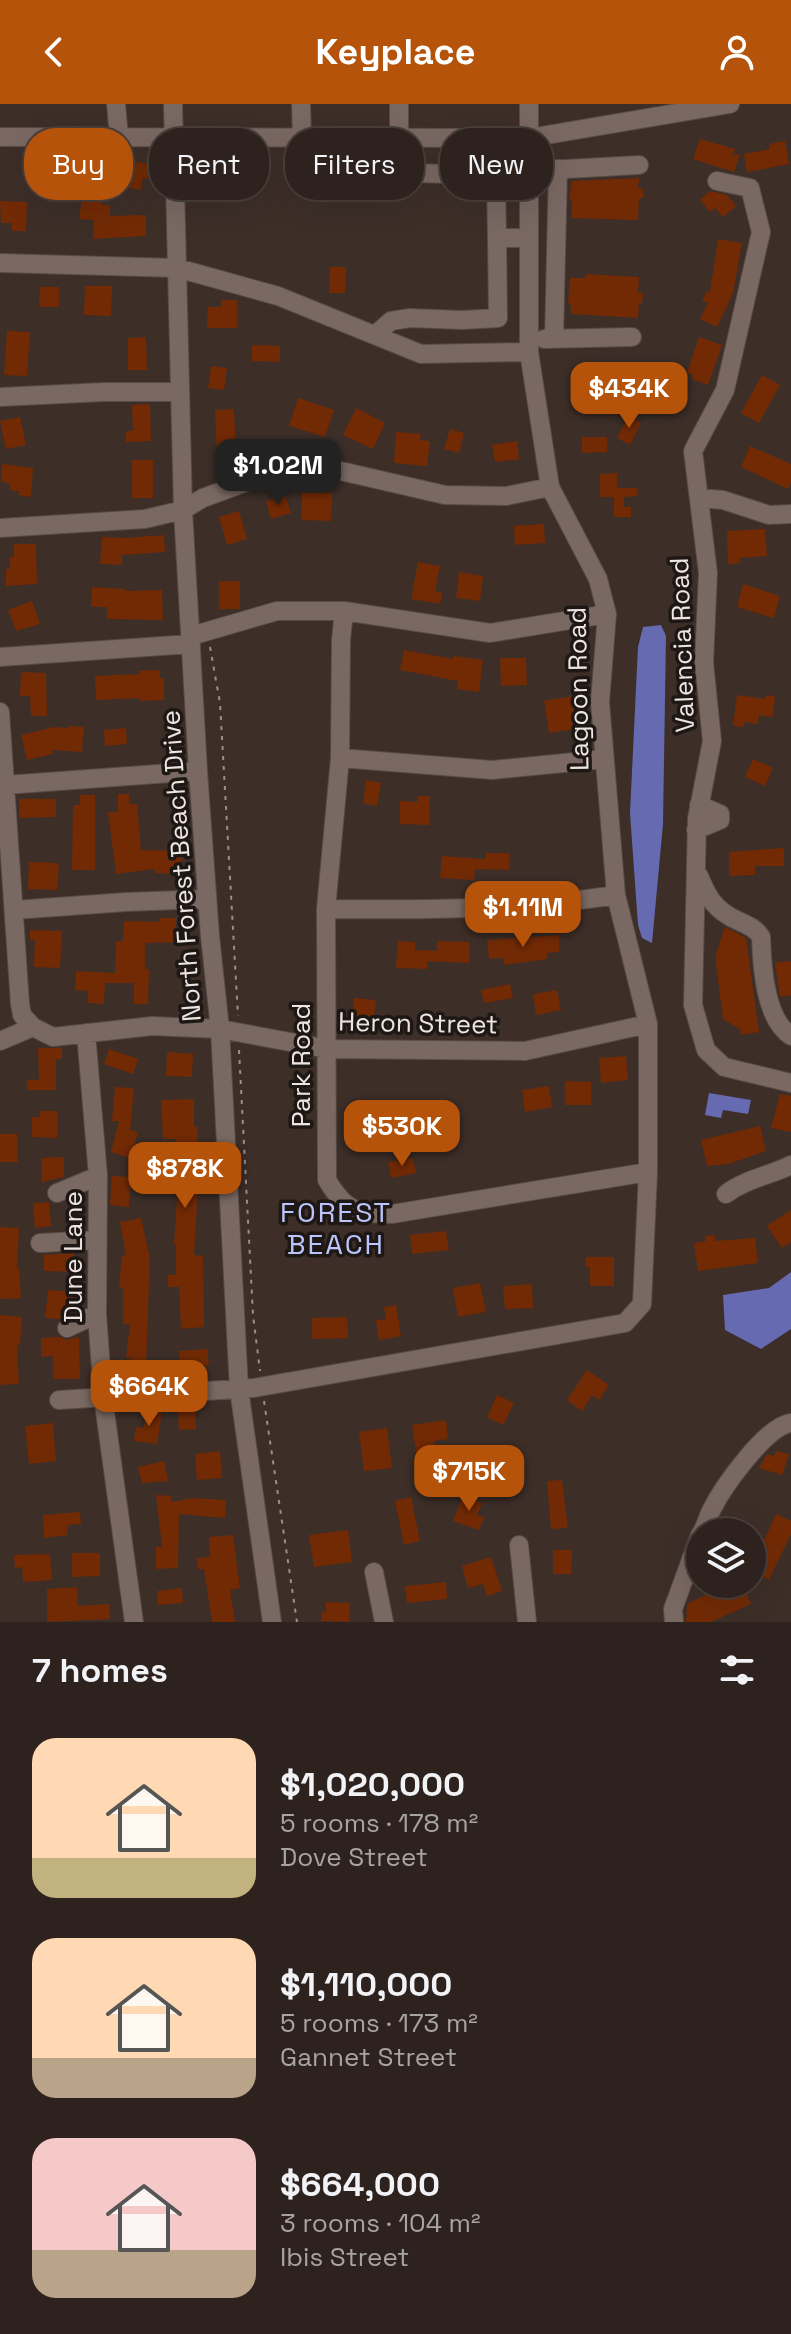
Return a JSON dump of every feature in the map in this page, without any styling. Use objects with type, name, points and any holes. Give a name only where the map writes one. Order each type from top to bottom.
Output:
[{"type":"street","points":[[116,104],[118,128]]},
{"type":"street","name":"North Forest Beach Drive","points":[[173,104],[180,128]]},
{"type":"street","points":[[301,104],[302,128]]},
{"type":"street","points":[[399,104],[399,128]]},
{"type":"street","name":"Lagoon Road","points":[[529,104],[529,128]]},
{"type":"street","points":[[553,133],[659,110],[730,104]]},
{"type":"street","points":[[0,137],[24,137]]},
{"type":"street","points":[[553,169],[639,165]]},
{"type":"street","points":[[554,338],[558,169]]},
{"type":"street","points":[[375,335],[391,321],[410,318],[498,318],[496,181],[485,175],[424,173]]},
{"type":"street","name":"Valencia Road","points":[[717,181],[750,188],[761,232],[725,390],[693,451],[708,573],[704,662],[712,741],[696,830],[693,1005],[706,1050],[724,1067],[791,1083]]},
{"type":"street","name":"North Forest Beach Drive","points":[[180,200],[178,392],[183,510],[196,638],[198,771],[207,899],[229,1030],[239,1389],[272,1622]]},
{"type":"street","name":"Lagoon Road","points":[[262,1387],[625,1323],[642,1304],[648,1172],[648,1024],[616,895],[600,702],[607,614],[598,579],[550,487],[529,347],[529,200]]},
{"type":"street","points":[[497,238],[529,238]]},
{"type":"street","points":[[0,263],[177,268],[278,296],[421,354],[529,347],[554,338],[632,337]]},
{"type":"street","points":[[0,397],[178,392]]},
{"type":"street","points":[[0,528],[145,519],[183,510],[203,498],[288,467],[319,466],[445,495],[506,496],[550,487]]},
{"type":"street","points":[[699,498],[723,500],[769,515],[791,514]]},
{"type":"street","points":[[0,657],[196,638],[277,611],[344,611],[490,633],[607,614]]},
{"type":"street","name":"Park Road","points":[[344,611],[340,758],[326,909],[327,1180],[339,1200],[360,1213],[392,1214],[648,1172]]},
{"type":"street","points":[[0,712],[20,1004],[22,1015],[33,1027],[0,1041]]},
{"type":"street","points":[[340,758],[492,770],[604,759]]},
{"type":"street","points":[[5,785],[198,771]]},
{"type":"street","points":[[696,865],[708,898],[727,915],[757,931],[761,937],[771,1006],[782,1030],[791,1036]]},
{"type":"street","points":[[326,909],[479,909],[572,902],[616,895]]},
{"type":"street","points":[[14,910],[207,899]]},
{"type":"street","name":"Heron Street","points":[[33,1027],[53,1037],[152,1026],[229,1030],[328,1049],[525,1051],[648,1024]]},
{"type":"street","name":"Dune Lane","points":[[86,1033],[98,1176],[97,1314],[103,1397],[134,1622]]},
{"type":"street","points":[[75,1123],[94,1128]]},
{"type":"street","points":[[726,1194],[740,1183],[773,1174],[791,1165]]},
{"type":"street","points":[[57,1193],[98,1176]]},
{"type":"street","points":[[40,1243],[96,1240]]},
{"type":"street","points":[[67,1328],[97,1314]]},
{"type":"street","points":[[59,1400],[262,1387]]},
{"type":"street","points":[[708,1518],[768,1435],[791,1423]]},
{"type":"street","points":[[519,1545],[526,1622]]},
{"type":"street","points":[[374,1572],[384,1622]]},
{"type":"street","points":[[674,1622],[673,1609],[686,1574]]},
{"type":"path","points":[[196,638],[220,703],[229,1030],[253,1315],[297,1622]]},
{"type":"water","points":[[661,625],[666,636],[663,824],[652,943],[642,938],[638,925],[630,813],[638,647],[643,627]]},
{"type":"water","points":[[709,1093],[751,1100],[748,1114],[723,1110],[721,1118],[705,1115]]},
{"type":"water","points":[[791,1272],[791,1329],[761,1349],[725,1330],[723,1295],[769,1288]]},
{"type":"building","points":[[700,139],[735,149],[732,156],[740,154],[734,172],[693,159]]},
{"type":"building","points":[[785,141],[789,164],[747,172],[744,154],[770,149],[769,144]]},
{"type":"building","points":[[133,162],[149,164],[149,179],[143,178],[141,190],[133,189]]},
{"type":"building","points":[[639,178],[638,188],[643,189],[643,198],[639,198],[638,220],[571,218],[572,199],[569,199],[572,181]]},
{"type":"building","points":[[710,191],[727,195],[736,206],[723,217],[715,208],[710,212],[700,200]]},
{"type":"building","points":[[82,200],[103,200],[102,205],[110,205],[110,216],[146,215],[146,236],[93,239],[94,220],[79,219]]},
{"type":"building","points":[[0,201],[27,202],[26,231],[12,231],[12,223],[1,223]]},
{"type":"building","points":[[718,239],[742,243],[733,293],[717,327],[700,319],[708,303],[702,300],[707,291],[710,292]]},
{"type":"building","points":[[330,267],[346,267],[345,293],[329,293]]},
{"type":"building","points":[[585,274],[639,277],[638,293],[643,293],[638,318],[571,314],[571,305],[568,304],[570,278],[585,278]]},
{"type":"building","points":[[85,286],[112,286],[111,316],[84,315]]},
{"type":"building","points":[[40,287],[59,287],[59,307],[39,307]]},
{"type":"building","points":[[221,300],[237,300],[237,328],[207,328],[208,307],[221,307]]},
{"type":"building","points":[[7,331],[30,332],[27,376],[4,375]]},
{"type":"building","points":[[146,337],[147,370],[128,370],[128,338]]},
{"type":"building","points":[[699,337],[722,345],[708,385],[692,379],[693,375],[687,373]]},
{"type":"building","points":[[252,345],[280,346],[280,362],[252,361]]},
{"type":"building","points":[[211,366],[227,368],[224,390],[208,388]]},
{"type":"building","points":[[762,375],[780,385],[759,423],[741,413]]},
{"type":"building","points":[[298,398],[334,410],[325,437],[289,426]]},
{"type":"building","points":[[150,404],[151,441],[126,442],[126,431],[133,431],[132,405]]},
{"type":"building","points":[[356,408],[385,423],[373,449],[343,435]]},
{"type":"building","points":[[234,409],[236,458],[217,458],[215,410]]},
{"type":"building","points":[[628,416],[641,423],[630,445],[617,438]]},
{"type":"building","points":[[20,417],[26,445],[6,449],[0,421]]},
{"type":"building","points":[[450,429],[464,433],[459,453],[444,449]]},
{"type":"building","points":[[396,432],[421,434],[420,440],[430,441],[427,466],[394,463]]},
{"type":"building","points":[[582,437],[607,437],[607,452],[582,453]]},
{"type":"building","points":[[517,441],[519,459],[495,462],[492,445]]},
{"type":"building","points":[[750,446],[791,464],[788,489],[741,467]]},
{"type":"building","points":[[132,460],[153,460],[153,498],[132,498]]},
{"type":"building","points":[[2,464],[33,468],[31,497],[18,495],[19,491],[9,490],[10,483],[1,482]]},
{"type":"building","points":[[617,473],[617,488],[637,488],[637,496],[624,497],[624,507],[631,507],[631,517],[614,517],[614,497],[600,497],[600,474]]},
{"type":"building","points":[[302,493],[332,493],[331,521],[301,520]]},
{"type":"building","points":[[285,495],[291,513],[271,519],[266,501]]},
{"type":"building","points":[[239,511],[247,539],[227,545],[219,517]]},
{"type":"building","points":[[544,524],[545,543],[515,545],[514,526]]},
{"type":"building","points":[[765,529],[767,556],[739,558],[740,563],[728,564],[727,531]]},
{"type":"building","points":[[164,535],[165,552],[122,555],[122,565],[100,564],[102,537]]},
{"type":"building","points":[[14,544],[36,544],[37,584],[6,586],[6,569],[10,569],[10,557],[14,557]]},
{"type":"building","points":[[418,562],[440,566],[435,591],[442,592],[440,604],[411,599]]},
{"type":"building","points":[[459,572],[483,576],[480,601],[456,598]]},
{"type":"building","points":[[219,581],[240,581],[240,609],[219,609]]},
{"type":"building","points":[[743,584],[780,596],[774,618],[737,607]]},
{"type":"building","points":[[92,587],[125,591],[162,590],[163,620],[107,619],[107,607],[91,607]]},
{"type":"building","points":[[32,601],[40,624],[16,631],[8,610]]},
{"type":"building","points":[[404,650],[454,659],[454,656],[483,660],[479,692],[457,689],[458,681],[400,670]]},
{"type":"building","points":[[500,658],[526,658],[527,685],[501,686]]},
{"type":"building","points":[[160,670],[160,678],[164,678],[164,700],[96,700],[95,676]]},
{"type":"building","points":[[21,672],[46,673],[47,716],[31,716],[30,696],[20,696]]},
{"type":"building","points":[[737,695],[765,699],[766,695],[775,696],[773,717],[759,715],[758,724],[744,722],[744,727],[733,726]]},
{"type":"building","points":[[573,696],[576,715],[571,716],[574,729],[549,733],[544,701]]},
{"type":"building","points":[[69,726],[84,727],[82,752],[52,750],[53,754],[27,760],[21,735]]},
{"type":"building","points":[[126,728],[127,744],[105,746],[104,730]]},
{"type":"building","points":[[753,759],[773,768],[765,786],[745,777]]},
{"type":"building","points":[[366,780],[381,783],[377,806],[363,803]]},
{"type":"building","points":[[118,794],[129,794],[129,804],[137,804],[141,850],[182,851],[182,874],[155,873],[155,869],[116,874],[108,812],[118,812]]},
{"type":"building","points":[[80,795],[95,795],[95,870],[72,870],[73,805],[80,805]]},
{"type":"building","points":[[418,796],[430,796],[429,825],[400,824],[400,801],[417,802]]},
{"type":"building","points":[[19,799],[56,799],[56,817],[19,818]]},
{"type":"building","points":[[784,848],[784,866],[755,866],[755,875],[729,876],[729,852]]},
{"type":"building","points":[[486,853],[509,853],[509,870],[475,869],[474,880],[440,878],[442,856],[485,859]]},
{"type":"building","points":[[29,862],[57,863],[57,890],[28,889]]},
{"type":"building","points":[[159,918],[176,918],[176,933],[187,933],[187,942],[145,943],[145,969],[149,969],[148,1004],[134,1004],[134,983],[105,983],[104,1004],[88,1003],[88,991],[75,990],[76,971],[115,973],[116,941],[123,941],[124,921],[159,922]]},
{"type":"building","points":[[725,927],[746,938],[759,1032],[741,1035],[740,1029],[723,1019],[715,957]]},
{"type":"building","points":[[30,930],[62,931],[60,968],[34,967],[35,940],[30,940]]},
{"type":"building","points":[[559,935],[559,952],[547,953],[547,959],[504,965],[503,958],[489,959],[487,940]]},
{"type":"building","points":[[398,941],[415,942],[415,950],[437,951],[437,941],[470,942],[469,963],[427,961],[427,969],[396,968]]},
{"type":"building","points":[[791,962],[791,995],[780,997],[775,963]]},
{"type":"building","points":[[510,984],[513,998],[484,1003],[481,990]]},
{"type":"building","points":[[557,990],[561,1010],[536,1015],[533,994]]},
{"type":"building","points":[[354,998],[376,1000],[373,1029],[352,1027]]},
{"type":"building","points":[[38,1048],[62,1048],[62,1059],[56,1059],[56,1090],[27,1090],[27,1080],[39,1080]]},
{"type":"building","points":[[109,1049],[138,1059],[133,1074],[104,1064]]},
{"type":"building","points":[[167,1052],[193,1054],[192,1077],[166,1076]]},
{"type":"building","points":[[626,1056],[628,1080],[601,1083],[599,1058]]},
{"type":"building","points":[[565,1081],[591,1082],[591,1105],[565,1105]]},
{"type":"building","points":[[549,1086],[552,1107],[525,1112],[522,1090]]},
{"type":"building","points":[[115,1087],[134,1088],[130,1130],[138,1132],[131,1158],[111,1152],[119,1121],[112,1121]]},
{"type":"building","points":[[780,1094],[791,1096],[791,1132],[771,1128]]},
{"type":"building","points":[[194,1099],[194,1127],[198,1127],[196,1170],[199,1170],[194,1255],[203,1256],[204,1327],[181,1329],[179,1287],[168,1287],[168,1275],[176,1275],[174,1245],[178,1182],[165,1182],[165,1169],[175,1170],[176,1139],[163,1139],[161,1100]]},
{"type":"building","points":[[40,1111],[58,1111],[57,1138],[32,1137],[32,1117],[40,1117]]},
{"type":"building","points":[[760,1126],[766,1151],[728,1164],[707,1166],[701,1140]]},
{"type":"building","points":[[0,1134],[17,1134],[18,1162],[0,1162]]},
{"type":"building","points":[[64,1157],[64,1177],[42,1182],[41,1158]]},
{"type":"building","points":[[413,1158],[416,1173],[391,1178],[388,1162]]},
{"type":"building","points":[[112,1176],[131,1177],[129,1207],[110,1205]]},
{"type":"building","points":[[49,1202],[51,1226],[35,1228],[33,1203]]},
{"type":"building","points":[[791,1210],[791,1242],[782,1248],[767,1226]]},
{"type":"building","points":[[141,1218],[150,1258],[146,1367],[130,1367],[130,1358],[126,1358],[130,1324],[123,1324],[123,1288],[119,1287],[122,1255],[126,1256],[120,1222]]},
{"type":"building","points":[[0,1227],[19,1228],[17,1269],[21,1298],[0,1299]]},
{"type":"building","points":[[446,1231],[449,1250],[412,1254],[410,1235]]},
{"type":"building","points":[[715,1235],[715,1241],[755,1238],[758,1263],[698,1271],[694,1243],[706,1241],[705,1236]]},
{"type":"building","points":[[74,1253],[73,1272],[44,1271],[44,1255]]},
{"type":"building","points":[[586,1257],[614,1257],[614,1286],[590,1286],[590,1267],[586,1267]]},
{"type":"building","points":[[480,1283],[486,1312],[458,1317],[453,1288]]},
{"type":"building","points":[[532,1284],[533,1308],[505,1309],[503,1286]]},
{"type":"building","points":[[48,1290],[75,1292],[73,1312],[60,1319],[45,1318]]},
{"type":"building","points":[[396,1305],[401,1336],[379,1340],[376,1320],[386,1319],[384,1307]]},
{"type":"building","points":[[0,1315],[22,1317],[20,1345],[17,1345],[19,1384],[0,1385]]},
{"type":"building","points":[[347,1317],[348,1338],[312,1339],[312,1318]]},
{"type":"building","points":[[79,1337],[80,1379],[53,1379],[53,1356],[41,1357],[41,1338],[67,1340]]},
{"type":"building","points":[[207,1349],[209,1365],[180,1367],[179,1351]]},
{"type":"building","points":[[587,1370],[609,1385],[599,1400],[592,1395],[582,1411],[567,1400]]},
{"type":"building","points":[[497,1395],[514,1403],[503,1425],[487,1417]]},
{"type":"building","points":[[195,1407],[196,1429],[179,1430],[178,1408]]},
{"type":"building","points":[[146,1410],[162,1412],[157,1444],[134,1441],[136,1427],[144,1428]]},
{"type":"building","points":[[446,1420],[448,1439],[434,1441],[437,1462],[418,1465],[412,1425]]},
{"type":"building","points":[[53,1423],[56,1461],[29,1464],[25,1426]]},
{"type":"building","points":[[387,1428],[392,1468],[364,1471],[359,1432]]},
{"type":"building","points":[[220,1451],[222,1478],[197,1480],[195,1454]]},
{"type":"building","points":[[776,1451],[789,1454],[782,1475],[759,1468],[767,1454],[774,1456]]},
{"type":"building","points":[[164,1461],[168,1481],[142,1483],[138,1467]]},
{"type":"building","points":[[562,1480],[568,1528],[551,1529],[547,1481]]},
{"type":"building","points":[[156,1495],[171,1496],[172,1502],[193,1498],[226,1500],[225,1518],[179,1514],[178,1568],[156,1569],[156,1547],[162,1547]]},
{"type":"building","points":[[463,1495],[482,1503],[477,1515],[484,1517],[479,1530],[453,1521]]},
{"type":"building","points":[[411,1497],[420,1541],[404,1545],[395,1501]]},
{"type":"building","points":[[80,1512],[81,1524],[67,1525],[68,1535],[44,1538],[43,1515]]},
{"type":"building","points":[[776,1514],[791,1521],[791,1534],[769,1580],[766,1579],[766,1536]]},
{"type":"building","points":[[348,1530],[352,1562],[314,1567],[309,1535]]},
{"type":"building","points":[[233,1535],[240,1588],[230,1590],[235,1622],[212,1622],[204,1569],[198,1569],[197,1558],[210,1557],[209,1537]]},
{"type":"building","points":[[553,1550],[572,1550],[571,1574],[553,1574]]},
{"type":"building","points":[[72,1553],[100,1553],[100,1576],[72,1577]]},
{"type":"building","points":[[50,1554],[52,1580],[23,1582],[22,1567],[15,1568],[14,1555]]},
{"type":"building","points":[[491,1557],[502,1591],[487,1596],[483,1584],[468,1588],[462,1566]]},
{"type":"building","points":[[446,1582],[447,1599],[407,1603],[405,1586]]},
{"type":"building","points":[[77,1587],[78,1606],[109,1604],[110,1619],[47,1622],[47,1589]]},
{"type":"building","points":[[182,1588],[183,1603],[158,1605],[157,1591]]},
{"type":"building","points":[[699,1598],[748,1598],[751,1604],[711,1622],[686,1622],[687,1604]]},
{"type":"building","points":[[326,1602],[350,1603],[349,1622],[321,1621],[322,1612],[326,1612]]},
{"type":"district","name":"FOREST BEACH","points":[[336,1228]]}]
